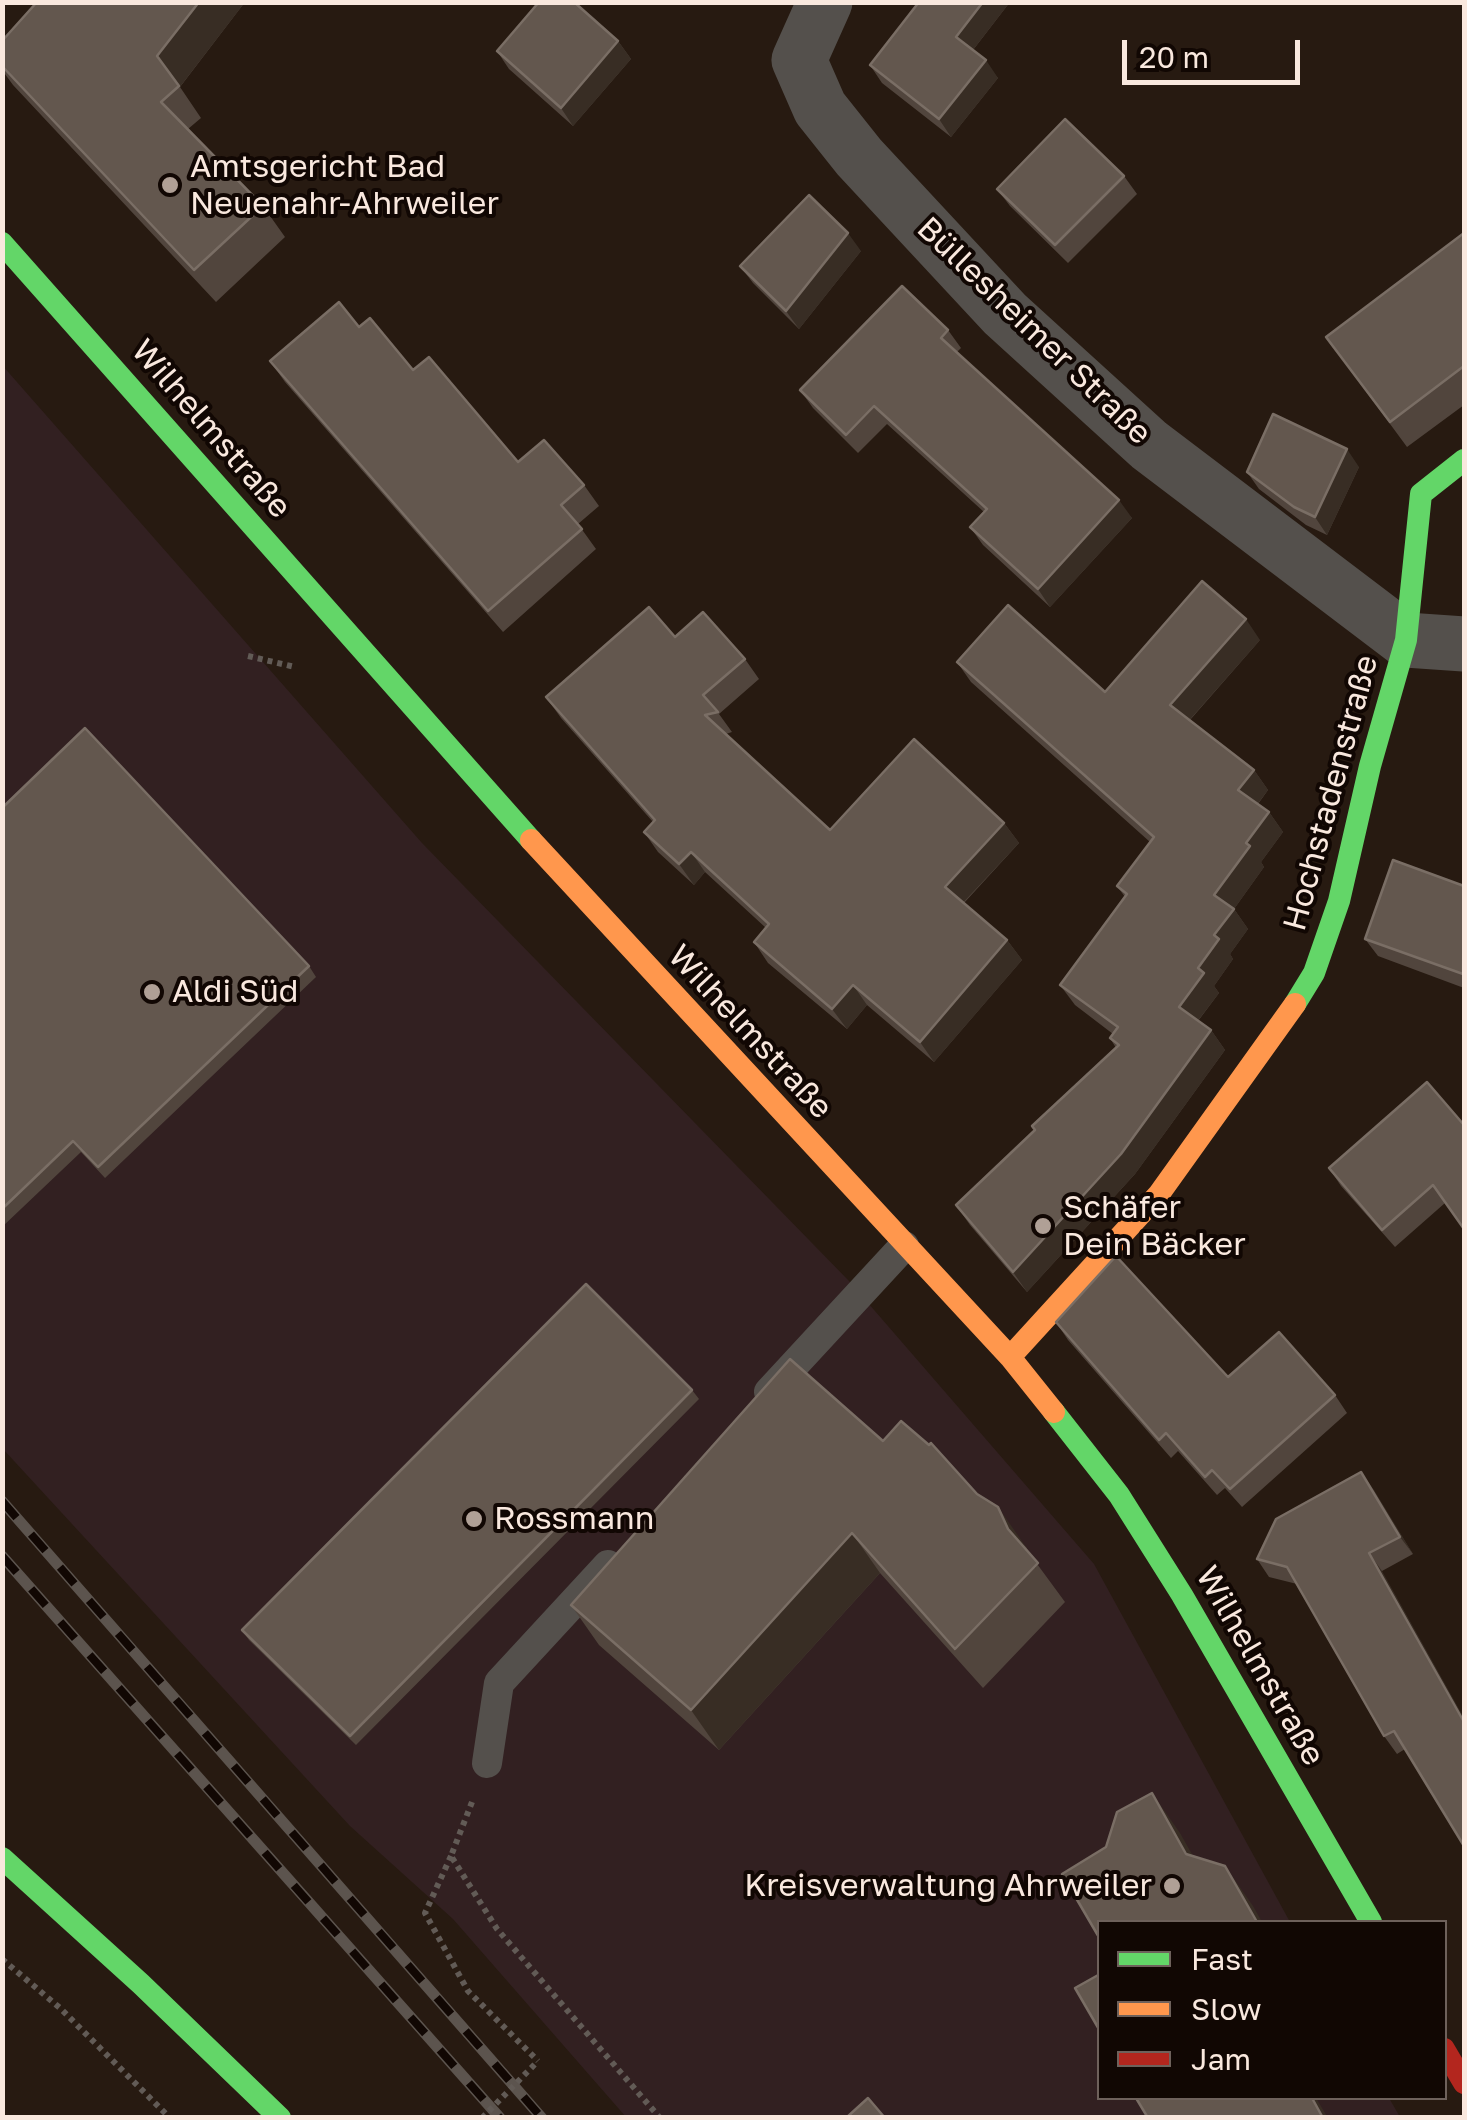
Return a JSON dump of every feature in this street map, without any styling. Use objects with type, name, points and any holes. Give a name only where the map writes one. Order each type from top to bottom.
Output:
[{"type":"main road","name":"Wilhelmstraße","points":[[2,242],[397,692],[904,1246],[1010,1356],[1119,1495],[1370,1920]]},
{"type":"main road","name":"Hochstadenstraße","points":[[1010,1356],[1159,1194],[1279,1030],[1314,973],[1339,901],[1370,766],[1406,640],[1421,494],[1464,460]]},
{"type":"main road","points":[[2,1858],[142,1984],[280,2118]]},
{"type":"main road","points":[[1447,2053],[1464,2083]]},
{"type":"street","name":"Büllesheimer Straße","points":[[825,2],[799,60],[820,108],[859,156],[1005,314],[1149,445],[1406,640]]},
{"type":"street","points":[[1406,640],[1464,644]]},
{"type":"lane","points":[[744,1418],[904,1246]]},
{"type":"lane","points":[[487,1763],[499,1682],[624,1548]]},
{"type":"path","points":[[482,2118],[538,2061],[468,1991],[425,1913],[487,1763]]},
{"type":"path","points":[[450,1856],[497,1929],[660,2118]]},
{"type":"path","points":[[2,1959],[60,2008],[170,2118]]},
{"type":"shaded area","points":[[2,365],[422,843],[849,1281],[1094,1564],[1289,1920],[1097,1920],[1097,2100],[1390,2100],[1400,2117],[626,2117],[453,1919],[350,1826],[3,1449]]},
{"type":"building","name":"Amtsgericht Bad Neuenahr-Ahrweiler","points":[[37,2],[199,2],[157,56],[179,86],[161,102],[263,206],[194,270],[2,66],[2,41]]},
{"type":"building","points":[[539,2],[574,2],[618,41],[561,108],[497,51]]},
{"type":"building","points":[[919,2],[983,2],[956,37],[986,60],[939,119],[870,65]]},
{"type":"building","points":[[1065,119],[1124,176],[1055,245],[997,189]]},
{"type":"building","points":[[809,195],[848,233],[786,311],[740,266]]},
{"type":"building","points":[[1464,233],[1464,366],[1390,422],[1326,337]]},
{"type":"building","points":[[902,286],[948,330],[941,338],[1119,500],[1038,589],[970,527],[987,509],[874,406],[846,435],[800,390]]},
{"type":"building","points":[[339,302],[359,327],[370,318],[413,370],[429,357],[518,462],[544,440],[584,485],[561,505],[582,529],[488,611],[270,361]]},
{"type":"building","points":[[1273,414],[1347,449],[1315,517],[1294,507],[1247,472]]},
{"type":"building","points":[[1202,581],[1246,619],[1170,705],[1254,770],[1238,790],[1269,812],[1214,895],[1234,909],[1214,935],[1219,939],[1198,968],[1204,973],[1179,1007],[1211,1030],[1121,1154],[1013,1272],[956,1205],[1035,1130],[1032,1126],[1119,1045],[1110,1038],[1118,1027],[1060,985],[1127,894],[1117,886],[1154,837],[957,662],[1008,605],[1105,692]]},
{"type":"building","points":[[649,607],[675,637],[703,612],[745,659],[703,695],[718,712],[705,715],[830,830],[914,739],[1004,823],[945,887],[1007,940],[920,1042],[853,985],[832,1009],[754,942],[769,924],[691,852],[679,864],[644,832],[655,820],[546,697]]},
{"type":"building","name":"Aldi Süd","points":[[85,728],[309,966],[98,1167],[73,1141],[2,1209],[2,808]]},
{"type":"building","points":[[1393,860],[1464,886],[1463,974],[1365,939]]},
{"type":"building","points":[[1427,1082],[1464,1125],[1464,1229],[1433,1185],[1382,1230],[1329,1168]]},
{"type":"building","points":[[1116,1256],[1228,1377],[1279,1332],[1335,1395],[1230,1489],[1212,1470],[1205,1477],[1166,1433],[1159,1440],[1056,1322]]},
{"type":"building","name":"Rossmann","points":[[586,1284],[692,1390],[350,1736],[242,1630]]},
{"type":"building","points":[[790,1359],[883,1441],[901,1421],[931,1443],[977,1494],[998,1507],[1008,1529],[1038,1563],[955,1649],[852,1533],[691,1710],[571,1605]]},
{"type":"building","points":[[1361,1472],[1400,1537],[1369,1553],[1464,1722],[1464,1846],[1394,1731],[1384,1736],[1287,1567],[1257,1559],[1276,1519]]},
{"type":"building","points":[[1152,1793],[1186,1854],[1225,1866],[1256,1920],[1097,1920],[1097,1934],[1062,1874],[1106,1847],[1117,1812]]},
{"type":"building","points":[[1097,1976],[1097,2026],[1075,1988]]},
{"type":"building","points":[[868,2098],[885,2118],[846,2118]]},
{"type":"building","points":[[1137,2100],[1313,2100],[1323,2118],[1148,2118]]},
{"type":"railway","points":[[2,1501],[542,2118]]},
{"type":"railway","points":[[2,1556],[500,2118]]},
{"type":"traffic: fast","points":[[2,243],[531,840]]},
{"type":"traffic: fast","points":[[1295,1004],[1314,973],[1339,901],[1370,766],[1406,640],[1421,494],[1464,460]]},
{"type":"traffic: fast","points":[[1054,1412],[1119,1495],[1182,1595],[1370,1920]]},
{"type":"traffic: fast","points":[[2,1858],[280,2118]]},
{"type":"traffic: slow","points":[[531,840],[1010,1357],[1054,1412]]},
{"type":"traffic: slow","points":[[1010,1357],[1159,1194],[1295,1004]]},
{"type":"traffic: jam","points":[[1447,2054],[1464,2083]]},
{"type":"place","name":"Amtsgericht Bad Neuenahr-Ahrweiler","points":[[170,185]]},
{"type":"place","name":"Aldi Süd","points":[[152,992]]},
{"type":"place","name":"Schäfer Dein Bäcker","points":[[1043,1226]]},
{"type":"place","name":"Rossmann","points":[[474,1519]]},
{"type":"place","name":"Kreisverwaltung Ahrweiler","points":[[1172,1886]]}]
